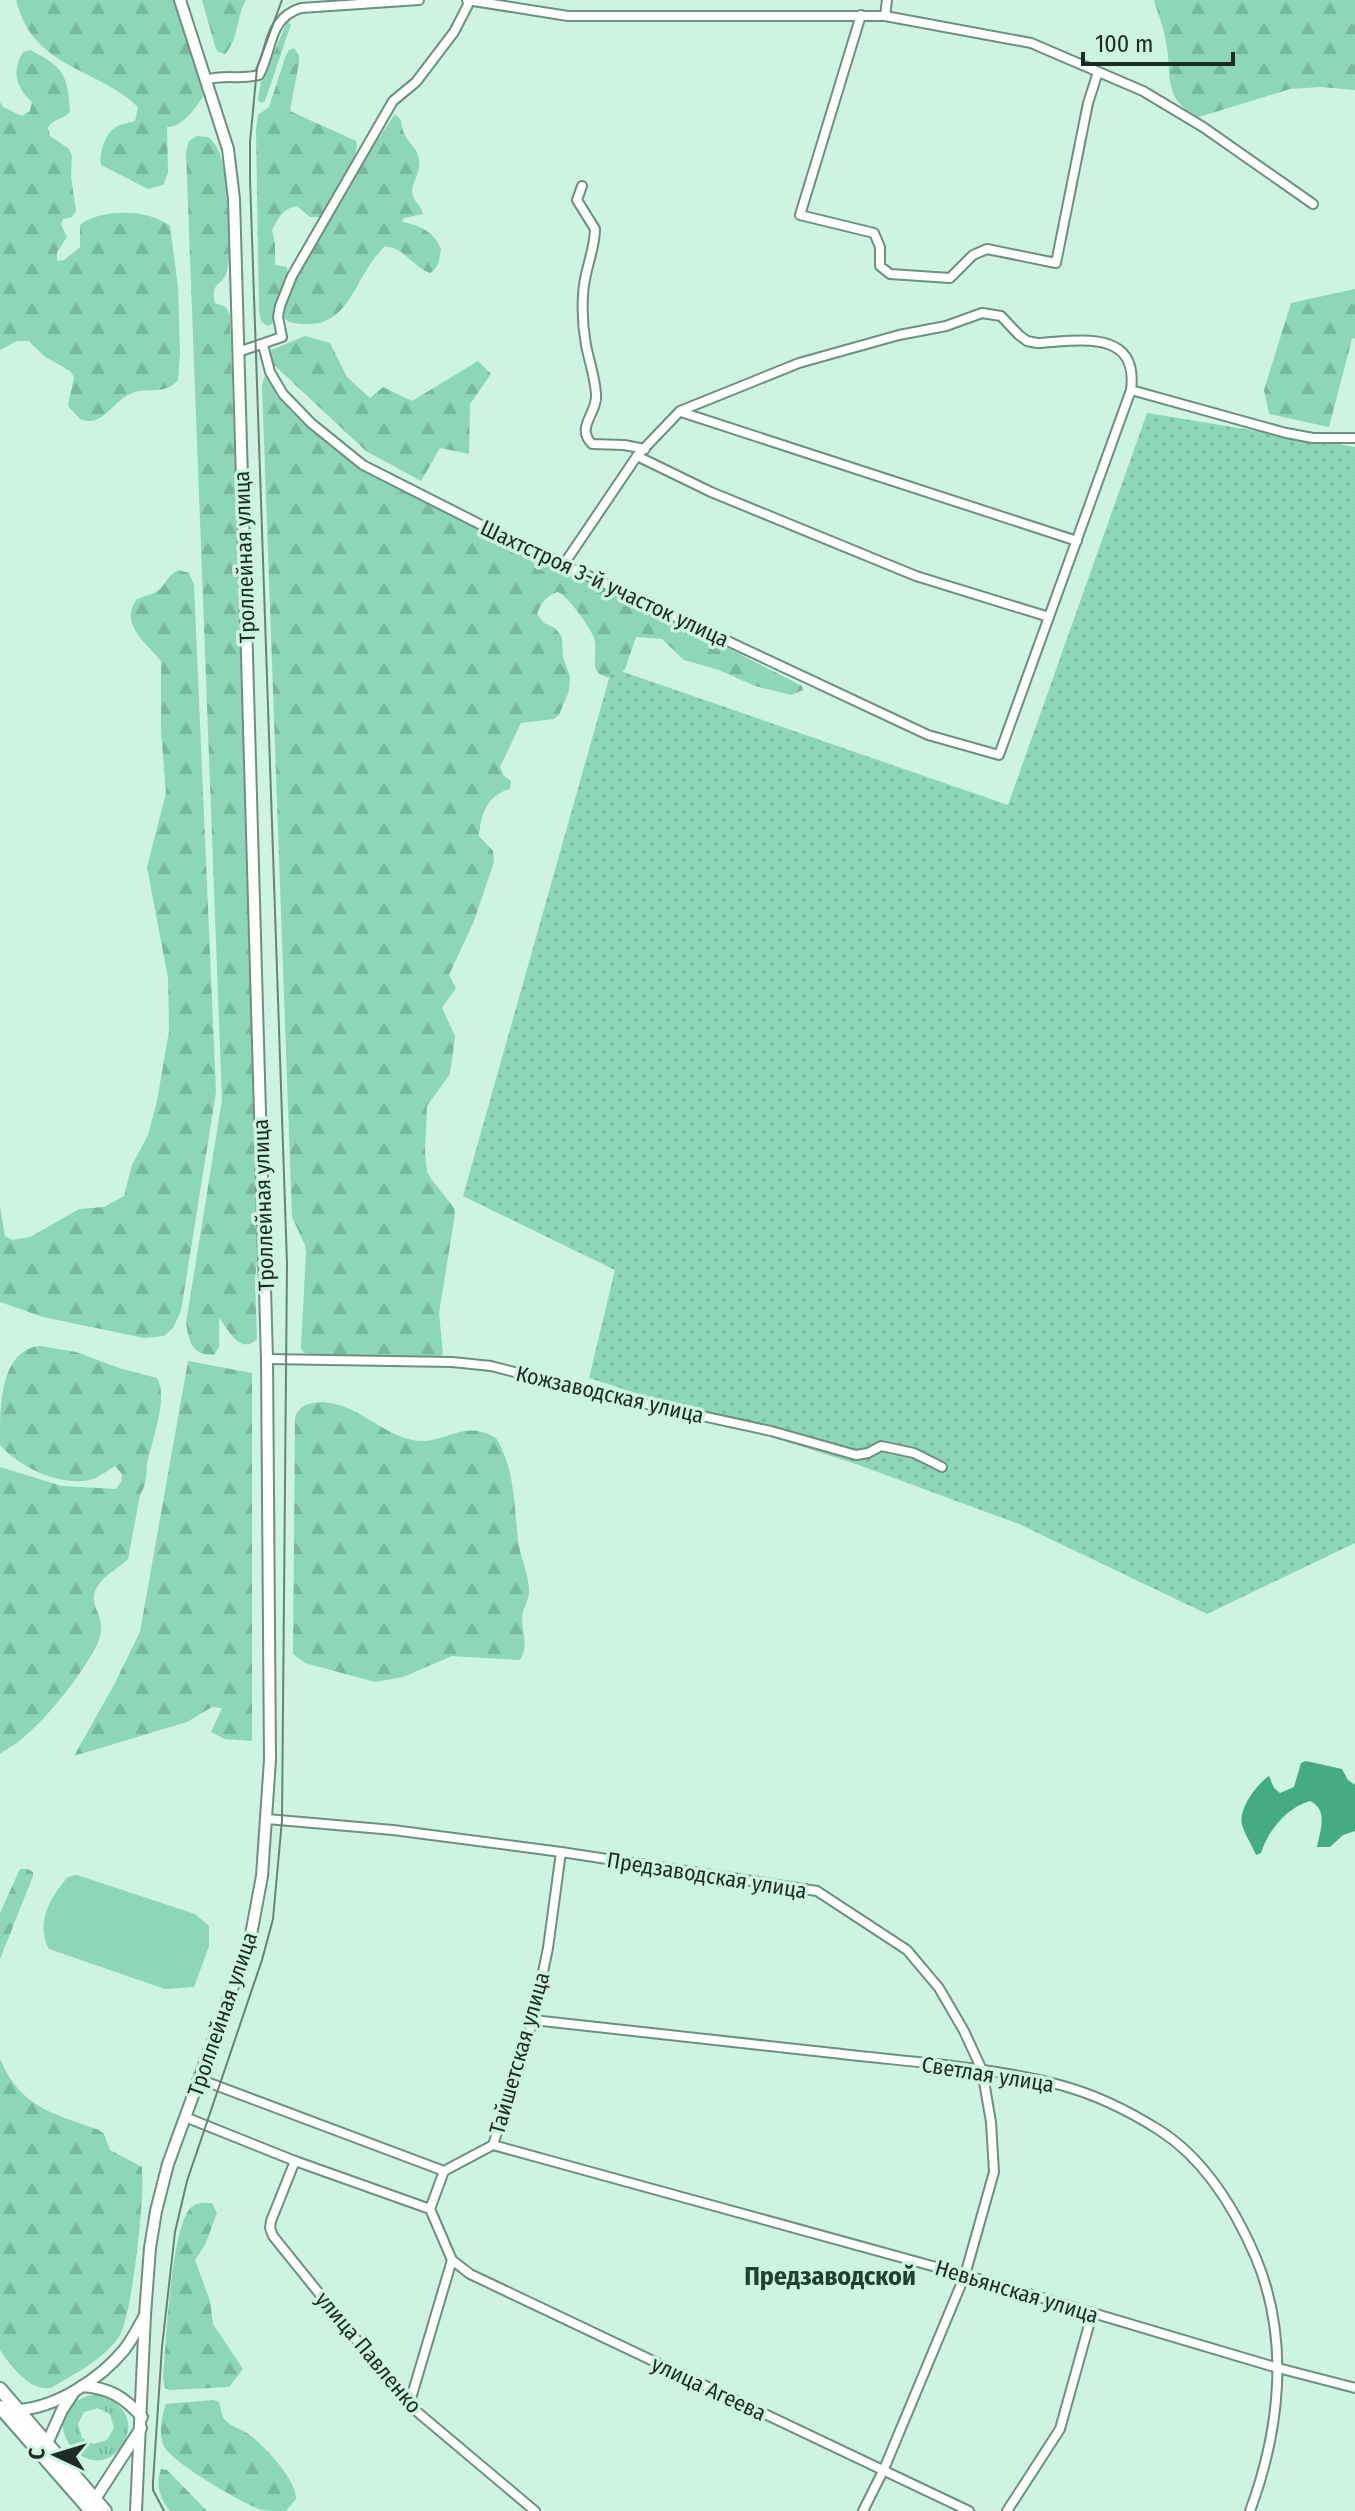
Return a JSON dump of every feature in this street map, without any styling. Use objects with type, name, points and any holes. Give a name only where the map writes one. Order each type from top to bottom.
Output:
[{"type":"main road","points":[[0,2389],[90,2504],[105,2511]]},
{"type":"main road","points":[[0,2407],[45,2448]]},
{"type":"street","name":"Троллейная улица","points":[[136,2511],[145,2315],[156,2211],[168,2164],[250,1940],[262,1876],[267,1819],[271,1668],[267,1359],[231,165],[180,0]]},
{"type":"street","points":[[206,80],[220,76],[259,75],[280,19],[303,4],[419,0]]},
{"type":"street","points":[[238,352],[282,337],[280,306],[292,276],[393,101],[416,82],[454,32],[468,0],[568,16],[885,16],[1031,43],[1153,96],[1313,204]]},
{"type":"street","points":[[885,16],[887,0]]},
{"type":"street","points":[[861,15],[800,215],[874,233],[880,247],[880,266],[890,274],[950,278],[973,255],[987,249],[1056,263],[1088,103],[1098,72]]},
{"type":"street","points":[[582,186],[577,200],[595,229],[583,297],[585,344],[596,391],[595,406],[585,423],[586,436],[592,444],[645,449]]},
{"type":"street","points":[[564,564],[637,456],[680,411],[799,363],[899,335],[946,326],[982,313],[1001,316],[1027,341],[1102,341],[1112,344],[1123,352],[1132,377],[1131,390],[1049,617],[916,576],[711,492],[637,456]]},
{"type":"street","name":"Шахтстроя 3-й участок улица","points":[[263,345],[270,372],[283,394],[311,423],[363,465],[564,564],[928,735],[999,755],[1049,617]]},
{"type":"street","points":[[1131,390],[1286,433],[1313,438],[1355,438]]},
{"type":"street","points":[[680,411],[1077,541]]},
{"type":"street","name":"Кожзаводская улица","points":[[267,1359],[478,1364],[771,1431],[856,1455],[881,1446],[914,1453],[942,1467]]},
{"type":"street","name":"Предзаводская улица","points":[[267,1819],[393,1830],[817,1891],[907,1950],[939,1988],[982,2070],[991,2122],[994,2172],[965,2275],[884,2469],[863,2511]]},
{"type":"street","name":"Тайшетская улица","points":[[444,2171],[493,2145],[533,2020],[548,1948],[561,1852]]},
{"type":"street","name":"Светлая улица","points":[[533,2020],[982,2070],[1062,2085],[1111,2104],[1160,2131],[1184,2150],[1222,2194],[1251,2245],[1263,2274],[1274,2321],[1278,2368]]},
{"type":"street","points":[[199,2079],[444,2171],[430,2209],[452,2260],[409,2405]]},
{"type":"street","points":[[185,2117],[295,2161],[430,2209]]},
{"type":"street","name":"Невьянская улица","points":[[493,2145],[965,2275],[1355,2388]]},
{"type":"street","name":"улица Павленко","points":[[295,2161],[271,2221],[273,2236],[409,2405],[535,2511]]},
{"type":"street","name":"улица Агеева","points":[[452,2260],[470,2274],[969,2511]]},
{"type":"street","points":[[1007,2511],[1060,2429],[1092,2314]]},
{"type":"street","points":[[45,2448],[62,2410],[79,2388],[124,2351],[145,2315]]},
{"type":"street","points":[[1250,2511],[1265,2470],[1274,2429],[1278,2368]]},
{"type":"street","points":[[19,2410],[37,2407],[79,2388],[111,2391],[123,2397],[142,2422],[90,2504]]},
{"type":"green space","points":[[16,0],[176,0],[206,91],[185,119],[167,127],[168,173],[163,185],[148,189],[101,165],[102,150],[109,134],[118,126],[135,121],[138,107],[121,93],[67,64],[36,40],[24,23]]},
{"type":"green space","points":[[202,0],[246,0],[233,42],[225,54],[218,52],[215,46]]},
{"type":"green space","points":[[1154,0],[1355,0],[1355,90],[1321,87],[1290,89],[1199,117],[1187,110],[1174,94],[1165,37]]},
{"type":"green space","points":[[287,22],[291,24],[265,101],[261,103],[258,100],[261,82]]},
{"type":"green space","points":[[294,48],[299,62],[290,111],[356,141],[357,148],[344,180],[320,217],[310,217],[297,206],[292,207],[284,212],[272,230],[275,265],[287,267],[287,273],[272,324],[267,326],[261,321],[259,310],[256,130],[258,115],[269,107],[286,55]]},
{"type":"green space","points":[[30,50],[57,67],[65,81],[69,99],[70,112],[48,128],[50,136],[68,148],[72,156],[71,177],[76,211],[72,217],[63,219],[61,224],[67,237],[57,252],[57,261],[64,260],[80,247],[80,225],[89,219],[112,213],[138,214],[161,220],[170,226],[178,287],[178,380],[164,389],[127,395],[96,420],[80,419],[68,406],[74,377],[29,341],[17,341],[0,350],[0,102],[3,107],[22,116],[30,111],[32,102],[22,91],[16,73],[23,52]]},
{"type":"green space","points":[[395,114],[418,154],[419,168],[412,191],[423,214],[404,218],[402,222],[420,227],[434,238],[441,249],[437,266],[430,273],[396,249],[384,247],[337,313],[325,321],[309,324],[289,322],[283,317],[284,305],[300,272],[362,163]]},
{"type":"green space","points":[[197,136],[208,137],[219,152],[228,214],[227,271],[214,296],[215,303],[226,307],[230,315],[259,1238],[255,1281],[257,1339],[245,1344],[239,1342],[219,1318],[219,1347],[214,1355],[196,1350],[186,1323],[222,1100],[186,152],[189,141]]},
{"type":"green space","points":[[1355,289],[1355,338],[1352,339],[1329,427],[1269,414],[1264,390],[1291,303]]},
{"type":"green space","points":[[305,336],[330,343],[347,377],[370,398],[383,387],[412,401],[478,361],[491,374],[470,404],[469,454],[440,448],[421,481],[366,451],[272,363],[271,350]]},
{"type":"green space","points":[[265,375],[269,376],[276,395],[302,423],[364,472],[653,610],[802,686],[803,690],[791,695],[755,686],[719,670],[684,660],[662,639],[636,637],[625,669],[615,678],[606,677],[600,675],[595,667],[595,642],[590,630],[568,600],[558,592],[540,606],[537,614],[562,637],[563,657],[570,677],[569,691],[559,715],[554,719],[521,723],[500,767],[504,776],[511,781],[510,789],[491,801],[481,820],[479,836],[493,851],[494,862],[474,921],[449,975],[456,988],[442,1008],[455,1036],[450,1074],[427,1106],[427,1172],[454,1208],[455,1214],[439,1313],[443,1354],[439,1357],[311,1354],[304,1353],[301,1348],[306,1252],[292,1217],[262,386]]},
{"type":"green space","points":[[1147,413],[1355,447],[1355,1543],[1207,1614],[1019,1524],[856,1464],[589,1378],[615,1270],[463,1196],[612,668],[1008,805]]},
{"type":"green space","points":[[179,570],[189,573],[194,585],[216,1092],[181,1311],[173,1328],[164,1336],[144,1338],[43,1317],[0,1302],[0,1207],[5,1236],[12,1240],[30,1237],[79,1209],[104,1207],[124,1196],[132,1165],[148,1135],[169,1031],[168,978],[147,867],[166,793],[161,730],[161,661],[137,633],[131,616],[137,599],[158,590]]},
{"type":"green space","points":[[40,1346],[76,1352],[157,1378],[160,1408],[128,1559],[102,1580],[94,1596],[101,1625],[98,1642],[76,1679],[55,1705],[22,1739],[0,1754],[0,1467],[62,1486],[116,1489],[122,1474],[115,1466],[93,1479],[69,1481],[56,1478],[30,1468],[0,1445],[2,1398],[10,1369],[27,1350]]},
{"type":"green space","points":[[188,1361],[252,1373],[252,1741],[225,1739],[211,1732],[222,1708],[212,1707],[187,1722],[74,1756],[140,1632]]},
{"type":"green space","points":[[322,1402],[346,1408],[412,1440],[433,1440],[473,1430],[496,1438],[510,1475],[519,1547],[529,1587],[522,1615],[525,1645],[520,1660],[452,1656],[403,1677],[375,1682],[305,1663],[293,1654],[295,1417],[306,1405]]},
{"type":"green space","points":[[20,1869],[28,1869],[33,1876],[0,1959],[0,1913]]},
{"type":"green space","points":[[77,1875],[195,1914],[209,1926],[209,1946],[194,1987],[165,1989],[49,1949],[44,1930],[46,1911],[68,1877]]},
{"type":"green space","points":[[0,2059],[8,2075],[28,2099],[53,2113],[99,2130],[104,2134],[110,2150],[142,2167],[137,2255],[125,2323],[114,2344],[98,2359],[51,2388],[28,2382],[0,2350]]},
{"type":"green space","points":[[212,2203],[217,2213],[205,2245],[195,2260],[210,2301],[213,2324],[243,2369],[229,2387],[170,2390],[165,2388],[163,2378],[170,2290],[178,2241],[191,2207]]},
{"type":"green space","points":[[97,2394],[113,2401],[124,2412],[127,2435],[109,2458],[94,2460],[80,2455],[69,2443],[63,2429],[65,2414],[75,2402]],"holes":[[[98,2408],[110,2414],[114,2428],[107,2440],[94,2444],[82,2438],[78,2424],[84,2412]]]},
{"type":"green space","points":[[219,2402],[225,2420],[254,2438],[291,2482],[296,2499],[286,2511],[262,2510],[240,2500],[193,2472],[164,2446],[161,2431],[166,2404]]},
{"type":"green space","points":[[161,2469],[167,2470],[207,2511],[170,2511],[160,2491],[158,2480]]},
{"type":"shaded area","points":[[1306,1761],[1342,1769],[1355,1785],[1355,1831],[1343,1835],[1330,1847],[1317,1847],[1321,1815],[1310,1801],[1293,1809],[1279,1821],[1261,1853],[1256,1855],[1242,1825],[1246,1805],[1254,1791],[1269,1776],[1280,1793],[1294,1787],[1301,1763]]},
{"type":"tram line","points":[[164,2511],[153,2490],[153,2482],[162,2347],[175,2232],[187,2181],[273,1919],[282,1820],[287,1263],[250,179],[257,68],[282,0]]},
{"type":"district","name":"Предзаводской","points":[[830,2276]]}]
